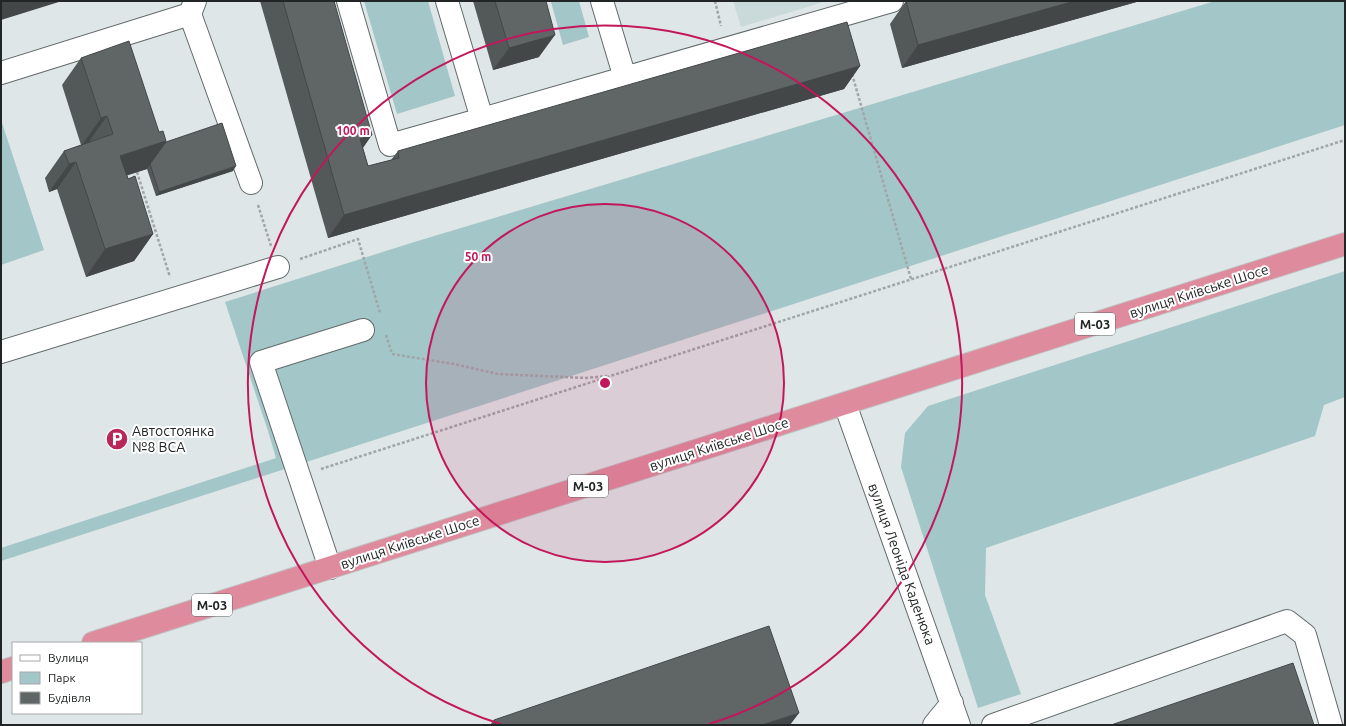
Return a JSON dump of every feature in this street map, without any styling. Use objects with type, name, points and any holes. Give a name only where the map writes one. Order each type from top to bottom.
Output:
[{"type":"highway","name":"вулиця Київське Шосе","points":[[96,642],[1345,244]]},
{"type":"highway","points":[[1,672],[12,668]]},
{"type":"street","points":[[348,1],[390,145],[892,1]]},
{"type":"street","points":[[447,1],[482,119]]},
{"type":"street","points":[[602,1],[625,78]]},
{"type":"street","points":[[1,73],[193,7],[251,183]]},
{"type":"street","points":[[1,352],[278,267]]},
{"type":"street","points":[[330,568],[261,362],[363,330]]},
{"type":"street","name":"вулиця Леоніда Каденюка","points":[[846,404],[959,725]]},
{"type":"street","points":[[993,725],[1287,621],[1305,635],[1332,725]]},
{"type":"street","points":[[934,725],[952,703]]},
{"type":"path","points":[[851,70],[911,279]]},
{"type":"path","points":[[299,476],[1345,140]]},
{"type":"path","points":[[137,172],[177,298]]},
{"type":"path","points":[[251,183],[278,267],[358,239],[381,318]]},
{"type":"path","points":[[385,333],[392,354],[454,364],[498,374],[586,378],[613,375]]},
{"type":"shaded area","points":[[733,1],[827,1],[741,27]]},
{"type":"green space","points":[[364,1],[428,1],[455,96],[397,114]]},
{"type":"green space","points":[[579,1],[589,37],[563,45],[551,2]]},
{"type":"green space","points":[[1215,1],[1345,1],[1345,125],[1,561],[1,548],[276,458],[225,302],[411,243]]},
{"type":"green space","points":[[1,120],[44,250],[1,265]]},
{"type":"green space","points":[[1345,271],[1345,397],[1324,405],[1315,436],[986,548],[985,595],[1021,694],[978,708],[901,467],[905,433],[928,406]]},
{"type":"building","points":[[283,1],[334,1],[372,135],[360,139],[368,166],[399,158],[398,151],[847,22],[860,66],[344,215]]},
{"type":"building","points":[[495,1],[546,1],[555,35],[509,48]]},
{"type":"building","points":[[906,1],[1075,1],[918,45]]},
{"type":"building","points":[[129,41],[159,132],[163,131],[166,141],[120,156],[128,179],[135,176],[153,234],[105,249],[76,162],[69,164],[64,151],[113,134],[107,116],[101,118],[81,58]]},
{"type":"building","points":[[222,123],[236,166],[159,192],[150,164],[166,142]]},
{"type":"building","points":[[769,626],[799,713],[762,725],[496,725],[494,720]]},
{"type":"building","points":[[1293,663],[1314,725],[1111,725]]},
{"type":"place","name":"Автостоянка №8 ВСА","points":[[117,439]]}]
